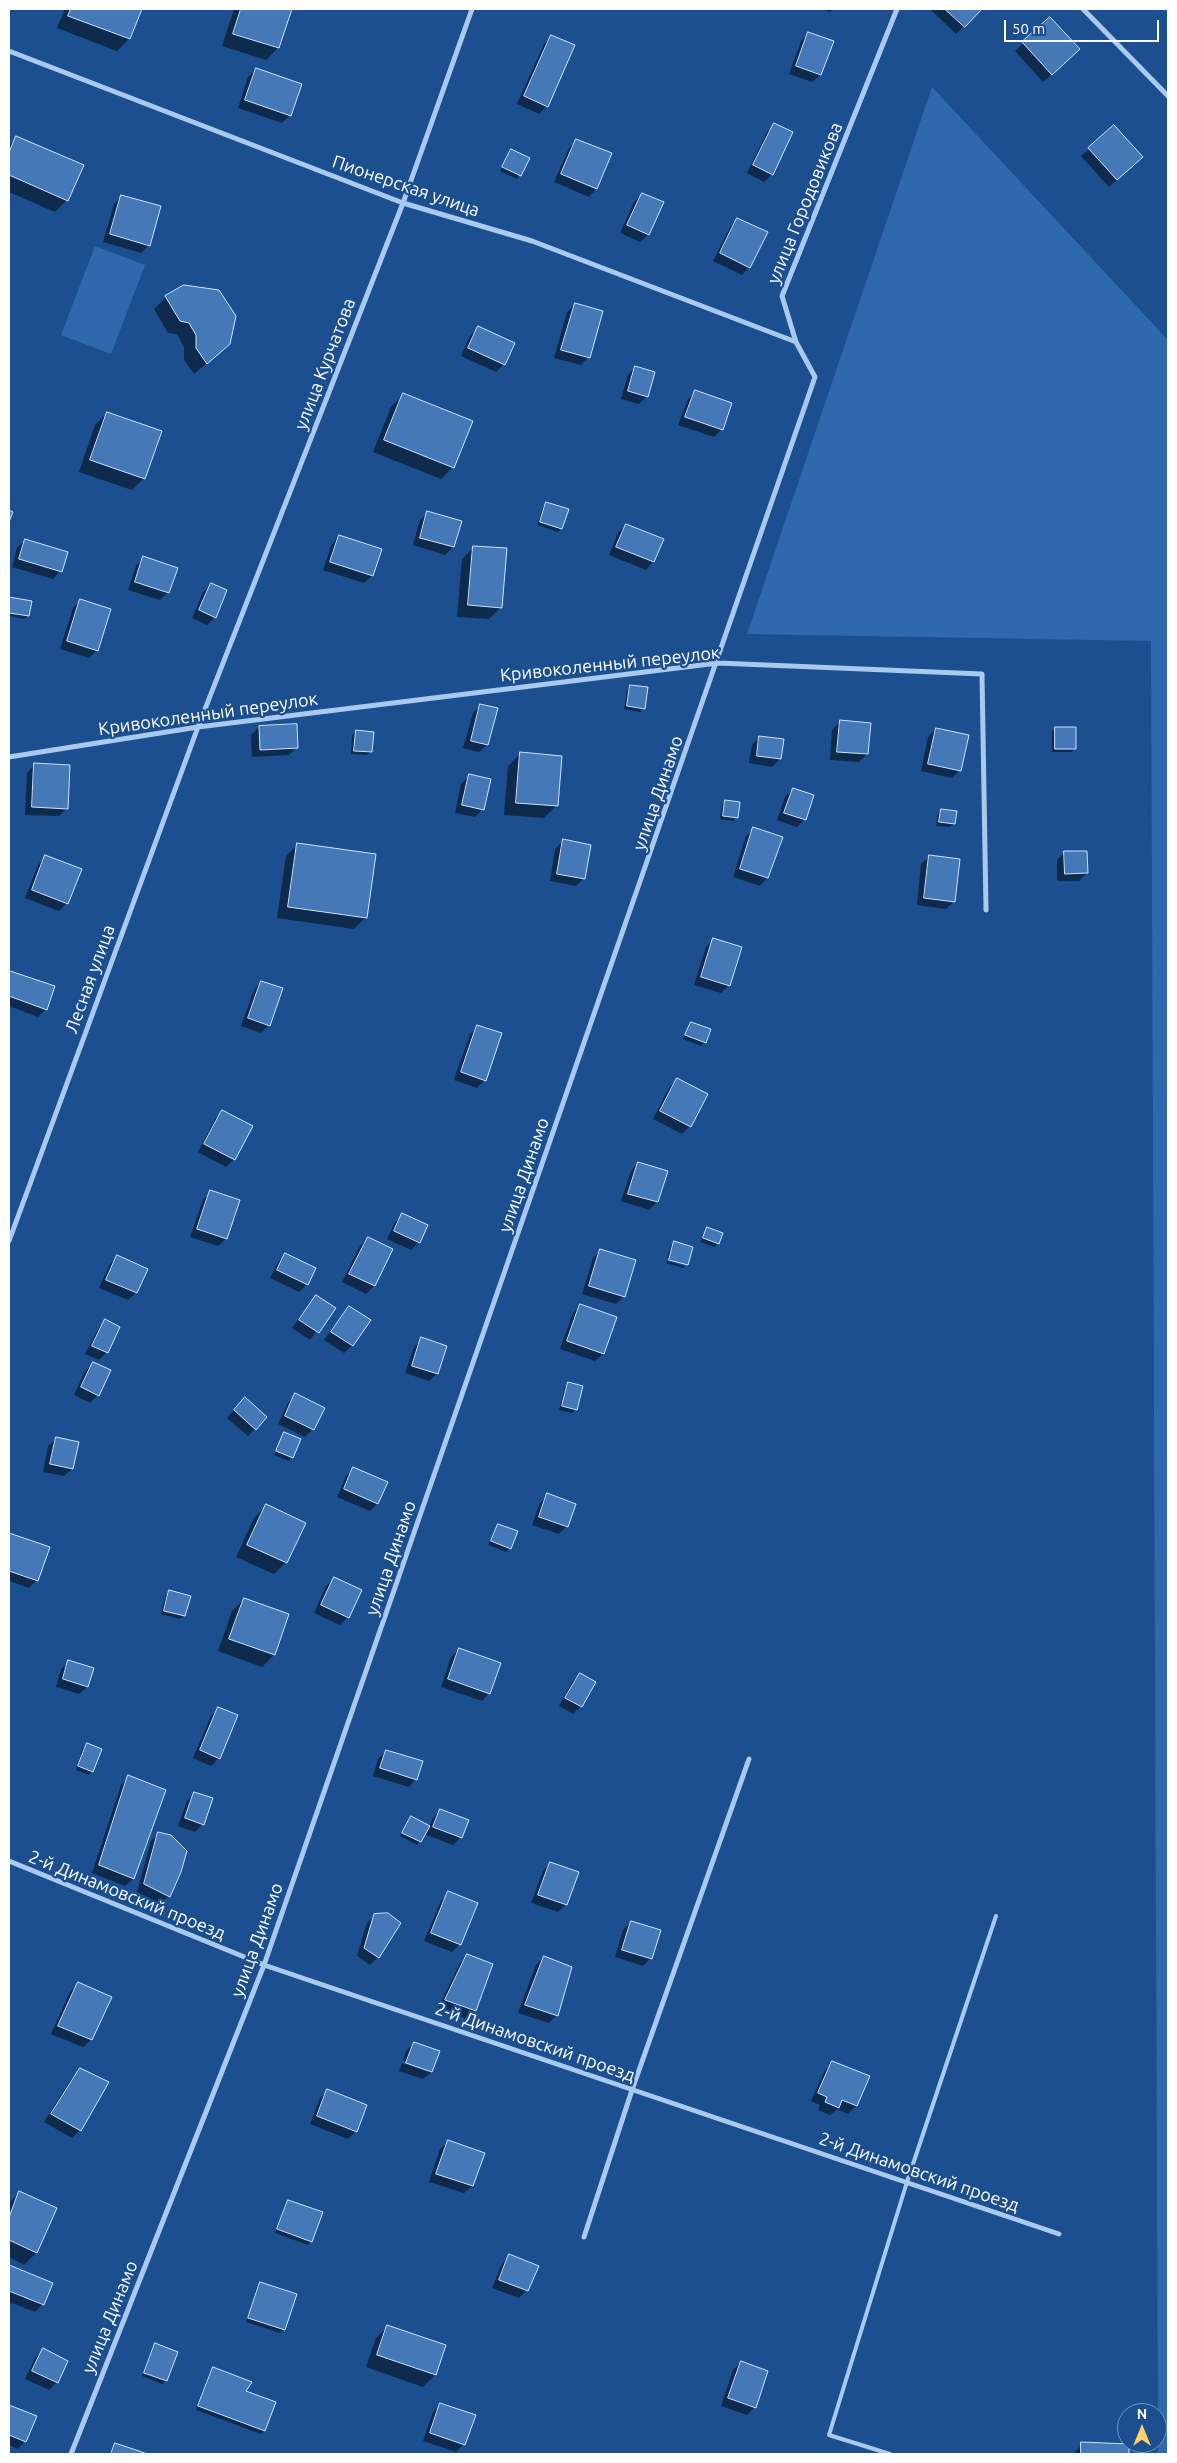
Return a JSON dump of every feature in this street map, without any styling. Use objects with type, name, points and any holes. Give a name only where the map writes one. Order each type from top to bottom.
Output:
[{"type":"street","name":"улица Курчатова","points":[[198,727],[403,203],[472,9]]},
{"type":"street","name":"улица Городовикова","points":[[718,663],[815,377],[796,342],[782,296],[897,9]]},
{"type":"street","points":[[1083,9],[1168,96]]},
{"type":"street","name":"Пионерская улица","points":[[9,51],[403,203],[532,241],[796,342]]},
{"type":"street","name":"Кривоколенный переулок","points":[[9,757],[198,727],[718,663],[982,674],[986,910]]},
{"type":"street","name":"улица Динамо","points":[[71,2454],[264,1965],[718,663]]},
{"type":"street","name":"Лесная улица","points":[[9,1241],[198,727]]},
{"type":"street","points":[[584,2237],[632,2090],[749,1759]]},
{"type":"street","name":"2-й Динамовский проезд","points":[[9,1861],[264,1965],[1059,2234]]},
{"type":"lane","points":[[890,2454],[829,2435],[907,2182],[996,1916]]},
{"type":"shaded area","points":[[932,87],[1168,340],[1168,2454],[1158,2454],[1167,2453],[1167,2403],[1158,2403],[1151,641],[747,634]]},
{"type":"shaded area","points":[[95,246],[145,265],[111,354],[61,335]]},
{"type":"building","points":[[71,9],[142,9],[130,39],[68,16]]},
{"type":"building","points":[[241,9],[292,9],[279,48],[233,34]]},
{"type":"building","points":[[945,9],[982,9],[965,27]]},
{"type":"building","points":[[1050,17],[1080,49],[1052,75],[1022,42]]},
{"type":"building","points":[[808,32],[834,41],[821,75],[796,66]]},
{"type":"building","points":[[551,35],[575,45],[548,107],[524,96]]},
{"type":"building","points":[[256,68],[302,84],[291,116],[245,100]]},
{"type":"building","points":[[774,123],[793,132],[773,175],[753,165]]},
{"type":"building","points":[[1114,125],[1143,157],[1117,180],[1088,148]]},
{"type":"building","points":[[16,136],[84,165],[68,201],[9,175],[9,153]]},
{"type":"building","points":[[576,139],[612,153],[597,189],[561,174]]},
{"type":"building","points":[[511,149],[530,158],[521,176],[502,167]]},
{"type":"building","points":[[642,193],[664,202],[649,235],[627,225]]},
{"type":"building","points":[[121,195],[161,206],[150,246],[110,234]]},
{"type":"building","points":[[737,218],[768,232],[750,268],[720,253]]},
{"type":"building","points":[[184,285],[219,290],[236,316],[230,344],[207,364],[196,348],[196,335],[189,323],[180,321],[165,296]]},
{"type":"building","points":[[575,303],[603,311],[590,358],[561,350]]},
{"type":"building","points":[[478,326],[515,343],[505,365],[468,348]]},
{"type":"building","points":[[635,366],[655,372],[648,397],[628,391]]},
{"type":"building","points":[[695,390],[732,403],[723,430],[685,417]]},
{"type":"building","points":[[403,393],[473,421],[454,468],[384,440]]},
{"type":"building","points":[[107,412],[162,431],[145,479],[90,460]]},
{"type":"building","points":[[546,502],[569,509],[562,529],[540,522]]},
{"type":"building","points":[[9,510],[13,512],[9,522]]},
{"type":"building","points":[[427,511],[462,521],[454,547],[420,538]]},
{"type":"building","points":[[626,524],[664,539],[654,562],[616,547]]},
{"type":"building","points":[[339,535],[382,549],[373,576],[330,562]]},
{"type":"building","points":[[25,539],[68,552],[62,572],[19,559]]},
{"type":"building","points":[[473,546],[507,548],[502,608],[468,605]]},
{"type":"building","points":[[143,556],[178,568],[169,593],[135,582]]},
{"type":"building","points":[[211,583],[227,590],[216,618],[199,610]]},
{"type":"building","points":[[9,597],[32,601],[29,616],[9,613]]},
{"type":"building","points":[[80,599],[111,609],[98,651],[67,641]]},
{"type":"building","points":[[630,685],[648,687],[645,709],[627,706]]},
{"type":"building","points":[[480,704],[498,708],[488,745],[471,741]]},
{"type":"building","points":[[840,720],[871,723],[868,754],[837,752]]},
{"type":"building","points":[[297,724],[298,748],[260,750],[259,726]]},
{"type":"building","points":[[1055,727],[1076,727],[1076,749],[1055,749]]},
{"type":"building","points":[[936,728],[969,735],[961,771],[928,764]]},
{"type":"building","points":[[356,730],[374,732],[372,752],[354,751]]},
{"type":"building","points":[[759,736],[784,739],[781,759],[757,756]]},
{"type":"building","points":[[520,752],[562,756],[558,806],[516,803]]},
{"type":"building","points":[[34,763],[70,765],[68,809],[32,807]]},
{"type":"building","points":[[469,774],[491,779],[484,810],[462,805]]},
{"type":"building","points":[[793,788],[814,795],[806,820],[784,813]]},
{"type":"building","points":[[725,800],[740,802],[738,818],[723,816]]},
{"type":"building","points":[[941,809],[957,811],[955,824],[939,822]]},
{"type":"building","points":[[753,827],[783,837],[768,878],[740,869]]},
{"type":"building","points":[[563,839],[591,845],[585,879],[557,874]]},
{"type":"building","points":[[297,843],[376,854],[367,918],[288,907]]},
{"type":"building","points":[[1064,851],[1087,851],[1088,873],[1065,874]]},
{"type":"building","points":[[45,855],[82,869],[68,904],[32,890]]},
{"type":"building","points":[[929,855],[960,859],[955,902],[924,898]]},
{"type":"building","points":[[713,938],[742,947],[730,986],[701,977]]},
{"type":"building","points":[[10,971],[55,986],[47,1010],[9,996]]},
{"type":"building","points":[[261,981],[283,988],[270,1026],[248,1018]]},
{"type":"building","points":[[691,1022],[711,1029],[706,1043],[685,1035]]},
{"type":"building","points":[[477,1025],[502,1033],[486,1081],[461,1072]]},
{"type":"building","points":[[677,1078],[708,1094],[691,1127],[660,1111]]},
{"type":"building","points":[[222,1110],[253,1126],[235,1160],[204,1144]]},
{"type":"building","points":[[638,1162],[668,1171],[658,1202],[628,1194]]},
{"type":"building","points":[[210,1190],[240,1200],[227,1239],[197,1229]]},
{"type":"building","points":[[402,1213],[428,1225],[420,1243],[394,1231]]},
{"type":"building","points":[[707,1227],[723,1233],[719,1244],[703,1238]]},
{"type":"building","points":[[368,1237],[393,1249],[375,1286],[349,1274]]},
{"type":"building","points":[[674,1241],[693,1247],[688,1265],[669,1260]]},
{"type":"building","points":[[600,1249],[636,1260],[625,1297],[589,1286]]},
{"type":"building","points":[[285,1253],[316,1268],[308,1285],[277,1270]]},
{"type":"building","points":[[117,1255],[148,1269],[137,1293],[106,1280]]},
{"type":"building","points":[[316,1295],[336,1308],[319,1333],[299,1320]]},
{"type":"building","points":[[580,1304],[617,1317],[604,1354],[567,1341]]},
{"type":"building","points":[[349,1306],[371,1320],[353,1346],[331,1332]]},
{"type":"building","points":[[105,1319],[120,1327],[108,1353],[92,1346]]},
{"type":"building","points":[[421,1337],[447,1346],[438,1374],[412,1366]]},
{"type":"building","points":[[93,1362],[111,1370],[99,1396],[81,1387]]},
{"type":"building","points":[[568,1382],[583,1386],[577,1410],[562,1406]]},
{"type":"building","points":[[295,1393],[325,1408],[314,1430],[285,1416]]},
{"type":"building","points":[[245,1397],[267,1417],[256,1430],[234,1410]]},
{"type":"building","points":[[284,1432],[301,1439],[293,1458],[276,1451]]},
{"type":"building","points":[[56,1437],[79,1442],[73,1469],[50,1464]]},
{"type":"building","points":[[353,1467],[388,1482],[378,1504],[344,1489]]},
{"type":"building","points":[[547,1493],[576,1504],[568,1527],[539,1517]]},
{"type":"building","points":[[266,1504],[306,1523],[287,1563],[247,1545]]},
{"type":"building","points":[[498,1524],[518,1531],[511,1549],[491,1541]]},
{"type":"building","points":[[9,1533],[50,1547],[38,1581],[9,1571]]},
{"type":"building","points":[[334,1577],[362,1590],[349,1618],[321,1605]]},
{"type":"building","points":[[169,1590],[191,1596],[185,1616],[164,1611]]},
{"type":"building","points":[[244,1598],[289,1614],[275,1655],[229,1639]]},
{"type":"building","points":[[459,1648],[501,1663],[490,1694],[448,1679]]},
{"type":"building","points":[[68,1660],[94,1668],[88,1687],[63,1679]]},
{"type":"building","points":[[580,1673],[596,1682],[582,1707],[565,1698]]},
{"type":"building","points":[[218,1707],[238,1715],[220,1759],[200,1750]]},
{"type":"building","points":[[87,1743],[102,1749],[93,1772],[78,1766]]},
{"type":"building","points":[[386,1750],[423,1761],[417,1780],[380,1768]]},
{"type":"building","points":[[128,1775],[166,1790],[134,1879],[99,1865]]},
{"type":"building","points":[[194,1792],[213,1798],[204,1825],[185,1818]]},
{"type":"building","points":[[440,1809],[469,1820],[462,1838],[433,1827]]},
{"type":"building","points":[[411,1816],[430,1826],[421,1842],[402,1833]]},
{"type":"building","points":[[158,1832],[171,1835],[187,1851],[181,1872],[170,1897],[144,1884]]},
{"type":"building","points":[[550,1862],[579,1872],[567,1905],[538,1895]]},
{"type":"building","points":[[448,1891],[478,1903],[461,1945],[431,1933]]},
{"type":"building","points":[[388,1913],[401,1923],[379,1958],[364,1948],[374,1914]]},
{"type":"building","points":[[631,1921],[661,1930],[652,1959],[622,1950]]},
{"type":"building","points":[[467,1954],[493,1964],[476,2011],[445,2000]]},
{"type":"building","points":[[544,1956],[572,1967],[558,2016],[525,2005]]},
{"type":"building","points":[[78,1982],[112,1997],[92,2040],[58,2026]]},
{"type":"building","points":[[414,2042],[440,2051],[432,2072],[406,2063]]},
{"type":"building","points":[[832,2061],[870,2076],[857,2106],[842,2100],[839,2108],[825,2102],[827,2097],[818,2093]]},
{"type":"building","points":[[80,2068],[109,2082],[81,2131],[51,2114]]},
{"type":"building","points":[[327,2089],[367,2105],[357,2132],[317,2116]]},
{"type":"building","points":[[448,2140],[485,2153],[473,2186],[436,2174]]},
{"type":"building","points":[[19,2191],[57,2208],[37,2253],[9,2240],[9,2218]]},
{"type":"building","points":[[288,2200],[323,2212],[312,2242],[277,2229]]},
{"type":"building","points":[[509,2254],[539,2266],[528,2291],[499,2280]]},
{"type":"building","points":[[9,2265],[53,2283],[44,2305],[9,2291]]},
{"type":"building","points":[[260,2282],[297,2294],[285,2330],[248,2318]]},
{"type":"building","points":[[387,2325],[446,2345],[436,2375],[377,2355]]},
{"type":"building","points":[[155,2343],[178,2352],[167,2381],[144,2373]]},
{"type":"building","points":[[43,2348],[68,2361],[58,2383],[32,2371]]},
{"type":"building","points":[[741,2361],[768,2371],[756,2408],[728,2398]]},
{"type":"building","points":[[213,2367],[252,2382],[246,2391],[276,2402],[265,2431],[198,2406]]},
{"type":"building","points":[[440,2403],[476,2415],[465,2445],[430,2433]]},
{"type":"building","points":[[9,2405],[37,2416],[26,2442],[9,2435]]},
{"type":"building","points":[[1081,2442],[1117,2444],[1117,2453],[1129,2453],[1129,2454],[1081,2454]]},
{"type":"building","points":[[115,2443],[145,2453],[145,2454],[111,2454]]}]
